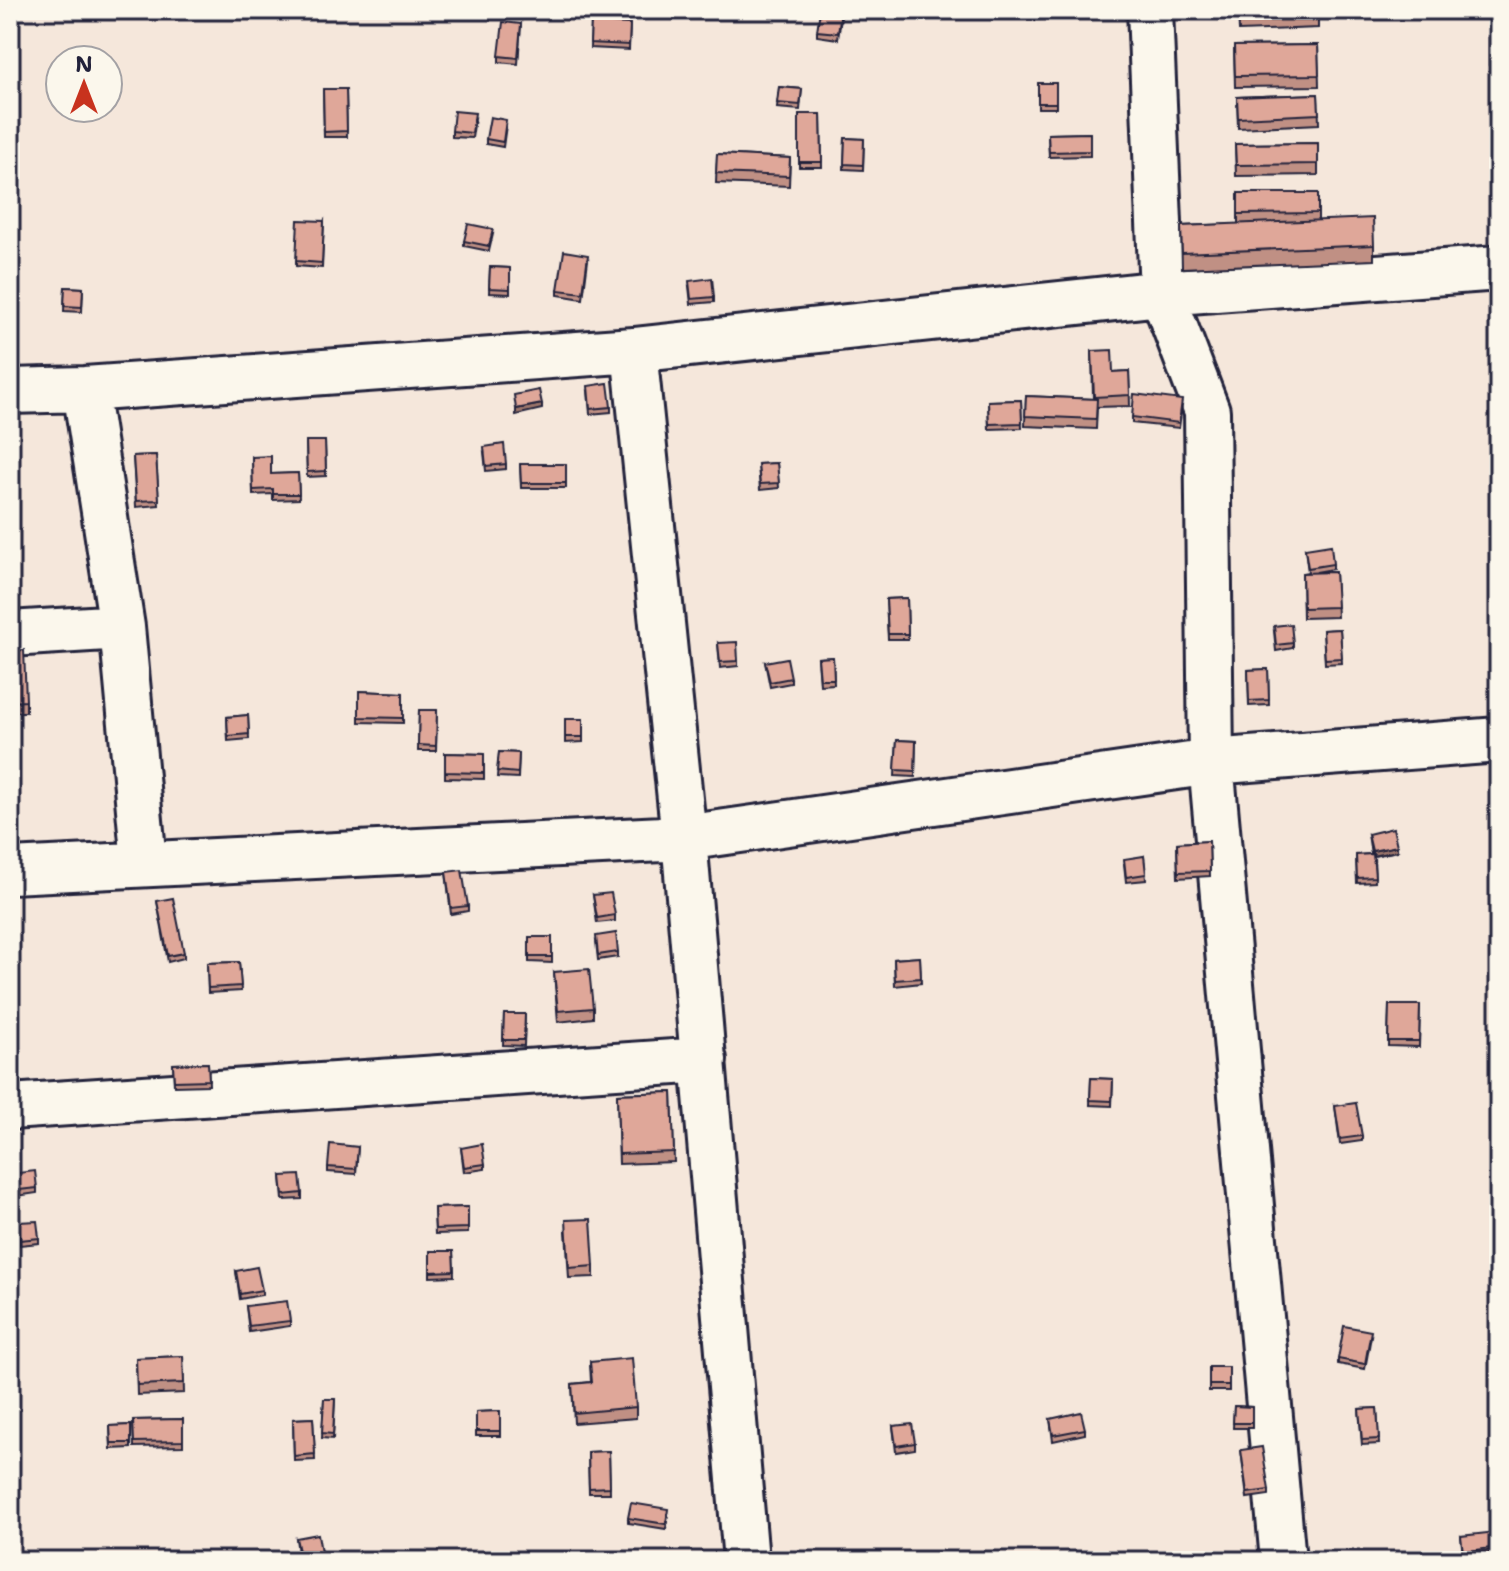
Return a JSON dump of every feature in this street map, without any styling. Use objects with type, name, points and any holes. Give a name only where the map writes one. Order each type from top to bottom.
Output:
[{"type":"street","points":[[1150,10],[1162,293],[1207,411],[1211,762],[1283,1561]]},
{"type":"street","points":[[10,391],[85,389],[634,350],[1162,293],[1499,268]]},
{"type":"street","points":[[634,350],[684,838],[746,1561]]},
{"type":"street","points":[[85,389],[122,627],[144,863]]},
{"type":"street","points":[[10,634],[122,627]]},
{"type":"street","points":[[10,871],[684,838],[1211,762],[1499,740]]},
{"type":"street","points":[[10,1107],[704,1060]]},
{"type":"building","points":[[820,10],[841,12],[838,33],[817,31]]},
{"type":"building","points":[[1036,10],[1055,10],[1055,14],[1036,14]]},
{"type":"building","points":[[1239,10],[1318,10],[1318,18],[1239,20]]},
{"type":"building","points":[[503,22],[521,24],[518,58],[499,56]]},
{"type":"building","points":[[591,22],[630,24],[629,45],[590,43]]},
{"type":"building","points":[[1489,36],[1499,36],[1499,60],[1489,60]]},
{"type":"building","points":[[1318,45],[1319,75],[1235,76],[1234,46]]},
{"type":"building","points":[[1038,83],[1056,83],[1056,103],[1038,103]]},
{"type":"building","points":[[779,87],[802,89],[800,105],[777,103]]},
{"type":"building","points":[[323,89],[346,89],[347,131],[324,132]]},
{"type":"building","points":[[1318,94],[1319,114],[1238,118],[1237,97]]},
{"type":"building","points":[[454,111],[475,113],[472,133],[452,131]]},
{"type":"building","points":[[799,114],[821,114],[822,162],[799,162]]},
{"type":"building","points":[[490,117],[506,120],[503,142],[486,139]]},
{"type":"building","points":[[1090,133],[1090,151],[1049,152],[1048,134]]},
{"type":"building","points":[[845,138],[864,139],[863,165],[844,164]]},
{"type":"building","points":[[1318,143],[1318,164],[1236,165],[1235,144]]},
{"type":"building","points":[[717,154],[790,158],[789,176],[716,173]]},
{"type":"building","points":[[1238,193],[1318,193],[1318,213],[1238,214]]},
{"type":"building","points":[[1373,218],[1374,245],[1182,253],[1181,226]]},
{"type":"building","points":[[298,220],[324,221],[322,263],[296,261]]},
{"type":"building","points":[[468,224],[493,229],[489,246],[464,241]]},
{"type":"building","points":[[564,251],[588,255],[583,293],[558,290]]},
{"type":"building","points":[[490,267],[510,268],[510,289],[489,288]]},
{"type":"building","points":[[712,278],[714,297],[691,299],[689,281]]},
{"type":"building","points":[[65,287],[83,288],[82,307],[64,306]]},
{"type":"building","points":[[1112,350],[1113,372],[1129,371],[1130,395],[1094,397],[1092,351]]},
{"type":"building","points":[[608,383],[611,407],[590,409],[588,386]]},
{"type":"building","points":[[539,390],[542,404],[516,409],[514,395]]},
{"type":"building","points":[[1134,394],[1182,400],[1179,423],[1132,417]]},
{"type":"building","points":[[1026,396],[1097,399],[1096,419],[1025,416]]},
{"type":"building","points":[[1021,400],[1022,423],[989,424],[988,401]]},
{"type":"building","points":[[306,441],[325,441],[326,471],[307,472]]},
{"type":"building","points":[[504,444],[506,464],[486,466],[484,447]]},
{"type":"building","points":[[156,455],[159,500],[136,501],[133,456]]},
{"type":"building","points":[[271,456],[271,474],[298,473],[299,494],[273,494],[273,489],[253,490],[252,457]]},
{"type":"building","points":[[777,463],[779,483],[760,484],[758,464]]},
{"type":"building","points":[[520,464],[566,464],[566,483],[521,483]]},
{"type":"building","points":[[1331,545],[1333,564],[1308,568],[1305,549]]},
{"type":"building","points":[[1335,572],[1337,607],[1303,608],[1302,573]]},
{"type":"building","points":[[907,598],[908,634],[888,634],[886,599]]},
{"type":"building","points":[[1291,624],[1293,643],[1276,645],[1274,626]]},
{"type":"building","points":[[1340,629],[1342,658],[1325,659],[1323,630]]},
{"type":"building","points":[[737,642],[738,661],[720,662],[718,643]]},
{"type":"building","points":[[24,650],[26,701],[10,702],[10,651]]},
{"type":"building","points":[[833,657],[834,679],[820,679],[818,658]]},
{"type":"building","points":[[787,658],[791,678],[770,682],[765,662]]},
{"type":"building","points":[[1268,669],[1269,700],[1249,701],[1248,670]]},
{"type":"building","points":[[359,691],[403,693],[403,718],[359,717]]},
{"type":"building","points":[[419,710],[437,710],[436,746],[418,745]]},
{"type":"building","points":[[248,715],[249,734],[228,736],[227,717]]},
{"type":"building","points":[[565,719],[583,719],[583,737],[565,737]]},
{"type":"building","points":[[897,740],[916,741],[915,771],[895,770]]},
{"type":"building","points":[[499,752],[519,753],[518,773],[497,771]]},
{"type":"building","points":[[445,753],[484,754],[484,773],[445,772]]},
{"type":"building","points":[[1393,828],[1397,846],[1372,851],[1368,834]]},
{"type":"building","points":[[1209,841],[1210,871],[1178,872],[1177,843]]},
{"type":"building","points":[[1373,854],[1375,877],[1357,878],[1356,855]]},
{"type":"building","points":[[1144,856],[1146,874],[1126,877],[1124,859]]},
{"type":"building","points":[[462,870],[468,906],[451,908],[446,872]]},
{"type":"building","points":[[611,893],[615,915],[597,918],[593,895]]},
{"type":"building","points":[[173,898],[184,953],[168,956],[157,901]]},
{"type":"building","points":[[616,933],[618,952],[598,955],[596,936]]},
{"type":"building","points":[[529,937],[552,937],[552,957],[529,957]]},
{"type":"building","points":[[920,957],[921,978],[895,980],[894,959]]},
{"type":"building","points":[[239,962],[241,986],[208,988],[207,963]]},
{"type":"building","points":[[589,969],[593,1008],[558,1011],[554,972]]},
{"type":"building","points":[[1389,1005],[1420,1005],[1419,1041],[1388,1041]]},
{"type":"building","points":[[504,1014],[525,1014],[524,1040],[503,1040]]},
{"type":"building","points":[[208,1063],[209,1080],[174,1081],[173,1064]]},
{"type":"building","points":[[1091,1078],[1113,1079],[1112,1101],[1090,1100]]},
{"type":"building","points":[[672,1092],[674,1152],[619,1154],[617,1094]]},
{"type":"building","points":[[1356,1103],[1362,1136],[1340,1139],[1335,1106]]},
{"type":"building","points":[[330,1144],[358,1147],[356,1169],[328,1167]]},
{"type":"building","points":[[482,1144],[485,1164],[464,1167],[461,1148]]},
{"type":"building","points":[[35,1171],[37,1188],[10,1191],[10,1174]]},
{"type":"building","points":[[300,1175],[302,1193],[283,1195],[281,1176]]},
{"type":"building","points":[[468,1207],[468,1228],[435,1229],[434,1208]]},
{"type":"building","points":[[591,1219],[594,1266],[569,1268],[566,1220]]},
{"type":"building","points":[[37,1221],[39,1238],[20,1240],[18,1222]]},
{"type":"building","points":[[430,1251],[453,1251],[454,1271],[430,1272]]},
{"type":"building","points":[[257,1267],[262,1290],[240,1294],[236,1271]]},
{"type":"building","points":[[287,1301],[290,1321],[249,1326],[246,1306]]},
{"type":"building","points":[[1344,1326],[1371,1331],[1365,1364],[1338,1359]]},
{"type":"building","points":[[183,1356],[184,1383],[137,1385],[136,1358]]},
{"type":"building","points":[[632,1358],[636,1407],[574,1413],[572,1384],[592,1382],[590,1362]]},
{"type":"building","points":[[1209,1367],[1229,1367],[1229,1385],[1209,1385]]},
{"type":"building","points":[[324,1399],[335,1399],[333,1434],[322,1433]]},
{"type":"building","points":[[1234,1406],[1252,1407],[1252,1423],[1233,1423]]},
{"type":"building","points":[[1377,1408],[1379,1439],[1362,1440],[1359,1409]]},
{"type":"building","points":[[500,1411],[500,1431],[476,1431],[476,1412]]},
{"type":"building","points":[[1081,1412],[1085,1429],[1053,1435],[1050,1419]]},
{"type":"building","points":[[313,1418],[315,1454],[294,1456],[293,1419]]},
{"type":"building","points":[[183,1419],[183,1441],[134,1442],[133,1420]]},
{"type":"building","points":[[912,1424],[915,1443],[896,1446],[893,1426]]},
{"type":"building","points":[[131,1425],[131,1443],[111,1443],[110,1426]]},
{"type":"building","points":[[1262,1447],[1269,1490],[1247,1493],[1241,1450]]},
{"type":"building","points":[[609,1451],[610,1487],[589,1488],[588,1452]]},
{"type":"building","points":[[631,1503],[668,1509],[666,1524],[628,1518]]},
{"type":"building","points":[[1496,1532],[1498,1547],[1463,1552],[1461,1536]]},
{"type":"building","points":[[318,1534],[321,1552],[300,1556],[296,1538]]}]
